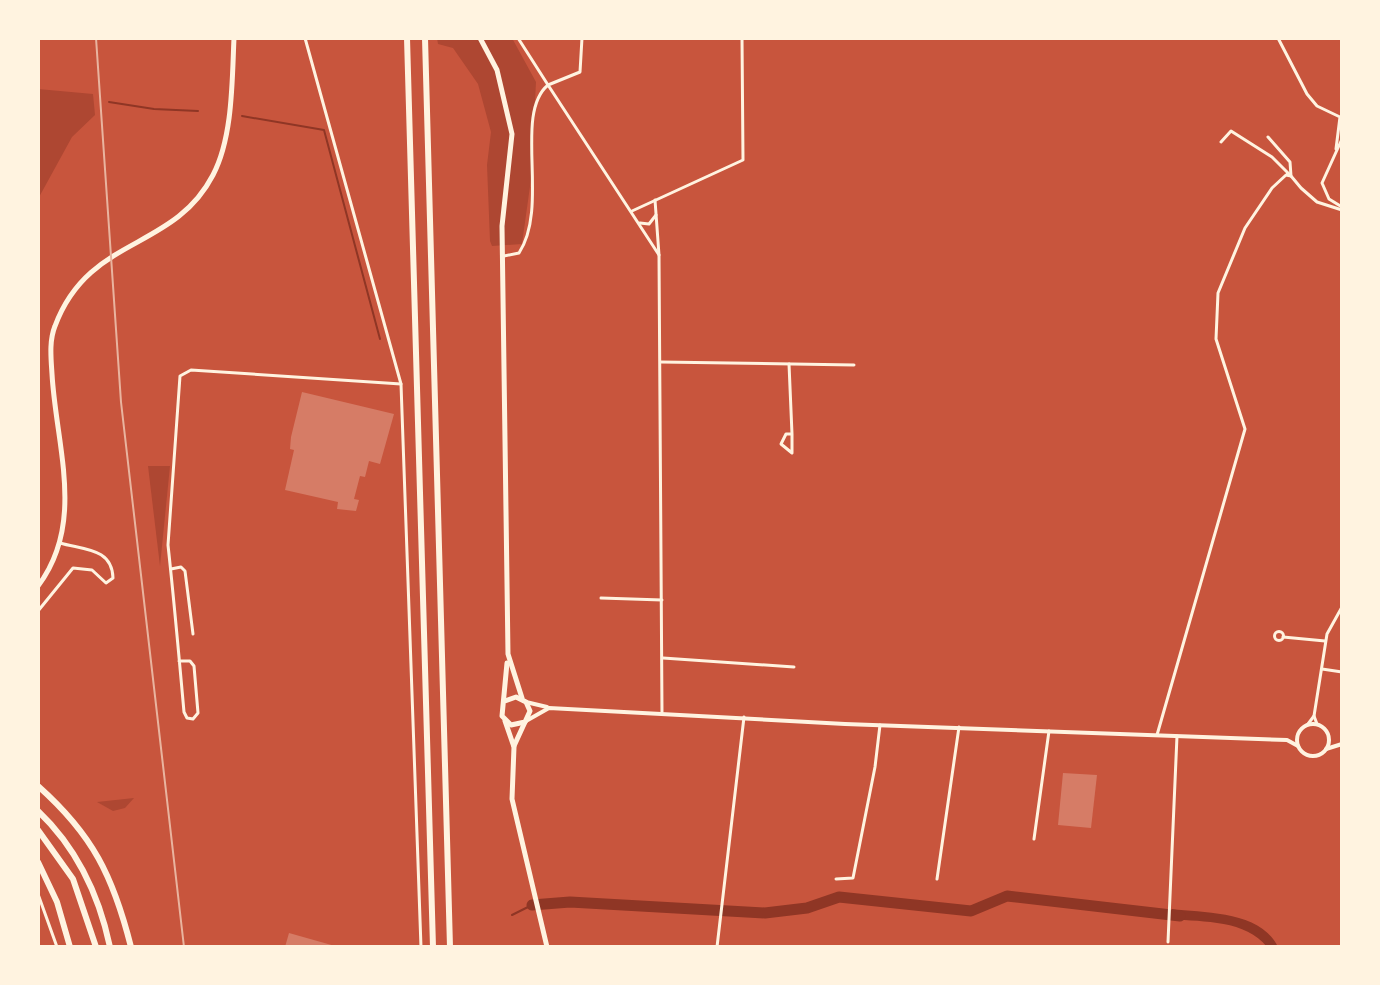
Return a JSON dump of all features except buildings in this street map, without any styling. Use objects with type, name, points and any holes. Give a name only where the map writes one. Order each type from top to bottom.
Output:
[{"type":"highway","points":[[407,38],[433,947]]},
{"type":"highway","points":[[425,38],[450,947]]},
{"type":"highway","points":[[38,786],[74,820],[106,867],[131,947]]},
{"type":"highway","points":[[38,811],[62,836],[84,871],[99,904],[110,947]]},
{"type":"highway","points":[[38,830],[73,879],[96,947]]},
{"type":"highway","points":[[38,862],[57,902],[70,947]]},
{"type":"main road","points":[[38,586],[60,543],[66,491],[51,354],[53,331],[65,303],[95,266],[185,212],[205,188],[219,161],[234,38]]},
{"type":"main road","points":[[480,38],[497,70],[512,134],[503,256],[508,654],[505,701],[501,711],[514,747],[512,799],[547,947]]},
{"type":"main road","points":[[508,654],[530,711],[514,747]]},
{"type":"main road","points":[[505,701],[524,700],[549,708],[880,725],[1287,740],[1309,755],[1341,744]]},
{"type":"main road","points":[[505,721],[514,726],[549,708]]},
{"type":"main road","points":[[1287,740],[1308,724],[1317,724],[1341,744]]},
{"type":"main road","points":[[1298,746],[1300,731]]},
{"type":"main road","points":[[1326,749],[1328,734]]},
{"type":"street","points":[[305,38],[401,384],[421,947]]},
{"type":"street","points":[[518,38],[659,255]]},
{"type":"street","points":[[503,256],[519,253],[533,221],[533,113],[540,92],[548,85],[580,72],[582,38]]},
{"type":"street","points":[[632,211],[743,160],[742,38]]},
{"type":"street","points":[[1278,38],[1307,94],[1317,106],[1340,117],[1336,149]]},
{"type":"street","points":[[1221,142],[1231,131],[1272,157],[1317,202],[1342,209]]},
{"type":"street","points":[[1268,137],[1290,162],[1291,176]]},
{"type":"street","points":[[1342,139],[1322,183],[1329,199],[1342,209]]},
{"type":"street","points":[[1157,735],[1245,429],[1216,339],[1218,293],[1245,228],[1272,188],[1286,175],[1291,176]]},
{"type":"street","points":[[655,200],[661,362],[662,712]]},
{"type":"street","points":[[638,220],[649,224],[657,213]]},
{"type":"street","points":[[661,362],[854,365]]},
{"type":"street","points":[[789,364],[792,434],[792,453],[781,444],[786,434],[792,434]]},
{"type":"street","points":[[179,661],[190,661],[194,666],[198,713],[193,719],[187,718],[184,712],[179,661],[168,534],[179,383],[185,371],[401,384]]},
{"type":"street","points":[[38,611],[73,568],[92,570],[106,583],[113,578],[112,567],[102,554],[60,543]]},
{"type":"street","points":[[171,569],[181,567],[185,571],[193,634]]},
{"type":"street","points":[[601,598],[662,600]]},
{"type":"street","points":[[1308,724],[1314,716],[1325,641],[1342,607]]},
{"type":"street","points":[[1283,637],[1325,641]]},
{"type":"street","points":[[663,658],[794,667]]},
{"type":"street","points":[[1322,669],[1342,672]]},
{"type":"street","points":[[1314,716],[1317,724]]},
{"type":"street","points":[[717,947],[744,717]]},
{"type":"street","points":[[836,879],[853,878],[880,725]]},
{"type":"street","points":[[937,879],[959,727]]},
{"type":"street","points":[[1034,839],[1049,731]]},
{"type":"street","points":[[1168,942],[1177,736]]},
{"type":"street","points":[[38,894],[57,947]]},
{"type":"shaded area","points":[[437,38],[512,38],[536,82],[531,179],[522,244],[492,246],[487,165],[491,132],[478,84],[453,48],[438,44]]},
{"type":"shaded area","points":[[38,89],[93,94],[95,115],[72,137],[38,199]]},
{"type":"shaded area","points":[[148,466],[170,466],[160,566]]},
{"type":"shaded area","points":[[134,798],[125,808],[113,811],[97,802]]},
{"type":"shaded area","points":[[1172,909],[1216,913],[1246,920],[1270,935],[1278,947],[1267,947],[1258,938],[1236,927],[1172,919]]},
{"type":"waterway","points":[[109,102],[154,109],[198,111]]},
{"type":"waterway","points":[[242,116],[324,130],[380,339]]},
{"type":"waterway","points":[[532,905],[570,902],[765,913],[807,908],[839,897],[971,911],[1007,896],[1180,916]]},
{"type":"waterway","points":[[512,915],[532,905]]},
{"type":"railway","points":[[96,38],[121,402],[184,947]]}]
